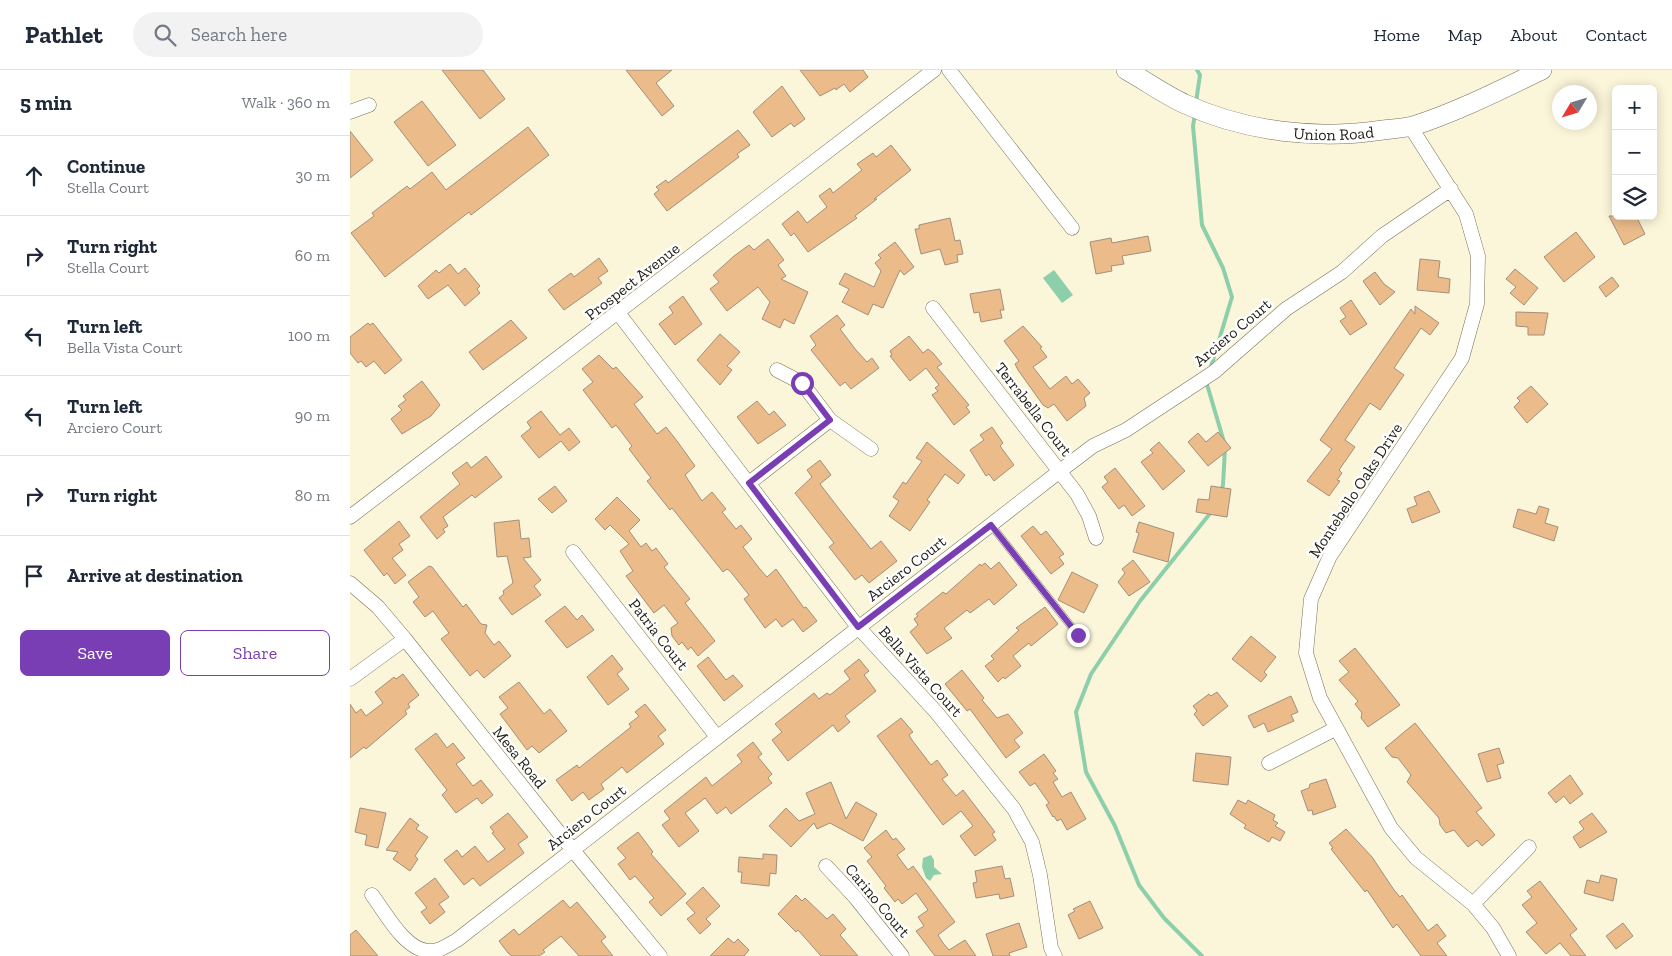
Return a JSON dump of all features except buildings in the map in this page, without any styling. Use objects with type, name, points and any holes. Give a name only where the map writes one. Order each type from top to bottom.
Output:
[{"type":"main road","name":"Union Road","points":[[1126,70],[1186,104],[1226,119],[1278,131],[1324,136],[1355,135],[1410,126],[1441,116],[1542,70]]},
{"type":"street","name":"Prospect Avenue","points":[[350,517],[619,314],[934,70]]},
{"type":"street","points":[[949,70],[1072,228]]},
{"type":"street","points":[[350,112],[369,105]]},
{"type":"street","name":"Montebello Oaks Drive","points":[[1410,126],[1466,214],[1478,256],[1477,304],[1462,358],[1330,556],[1311,599],[1306,653],[1320,698],[1335,729],[1391,828],[1416,858],[1473,904],[1493,928],[1509,956]]},
{"type":"street","name":"Arciero Court","points":[[372,895],[404,937],[416,948],[429,952],[442,949],[1093,446],[1134,426],[1214,372],[1286,309],[1342,272],[1382,236],[1451,189]]},
{"type":"street","name":"Terrabella Court","points":[[933,308],[1077,494],[1096,538]]},
{"type":"street","name":"Bella Vista Court","points":[[619,314],[858,627],[937,713],[1014,810],[1032,842],[1040,875],[1051,948],[1055,956]]},
{"type":"street","points":[[777,370],[802,383],[830,420],[871,449]]},
{"type":"street","points":[[749,483],[830,420]]},
{"type":"street","name":"Patria Court","points":[[573,552],[717,737]]},
{"type":"street","name":"Mesa Road","points":[[350,583],[378,607],[406,639],[572,849],[660,956]]},
{"type":"street","points":[[350,679],[406,639]]},
{"type":"street","points":[[1269,763],[1335,729]]},
{"type":"street","points":[[1473,904],[1529,847]]},
{"type":"street","name":"Carino Court","points":[[826,866],[855,897],[902,956]]},
{"type":"lane","points":[[991,525],[1078,635]]},
{"type":"shaded area","points":[[1054,270],[1073,295],[1062,303],[1043,278]]},
{"type":"shaded area","points":[[931,855],[934,860],[934,867],[942,874],[934,875],[930,881],[926,878],[922,867],[923,858]]},
{"type":"waterway","points":[[1196,102],[1200,75],[1197,70]]},
{"type":"waterway","points":[[1195,114],[1193,126],[1202,225],[1223,268],[1232,297],[1210,370]]},
{"type":"waterway","points":[[1206,381],[1224,442]]},
{"type":"waterway","points":[[1221,491],[1225,448]]},
{"type":"waterway","points":[[1202,956],[1164,918],[1139,885],[1115,826],[1086,772],[1076,712],[1091,674],[1140,601],[1212,511]]},
{"type":"route","points":[[802,383],[830,420],[749,483],[858,627],[991,525],[1078,635]]}]
